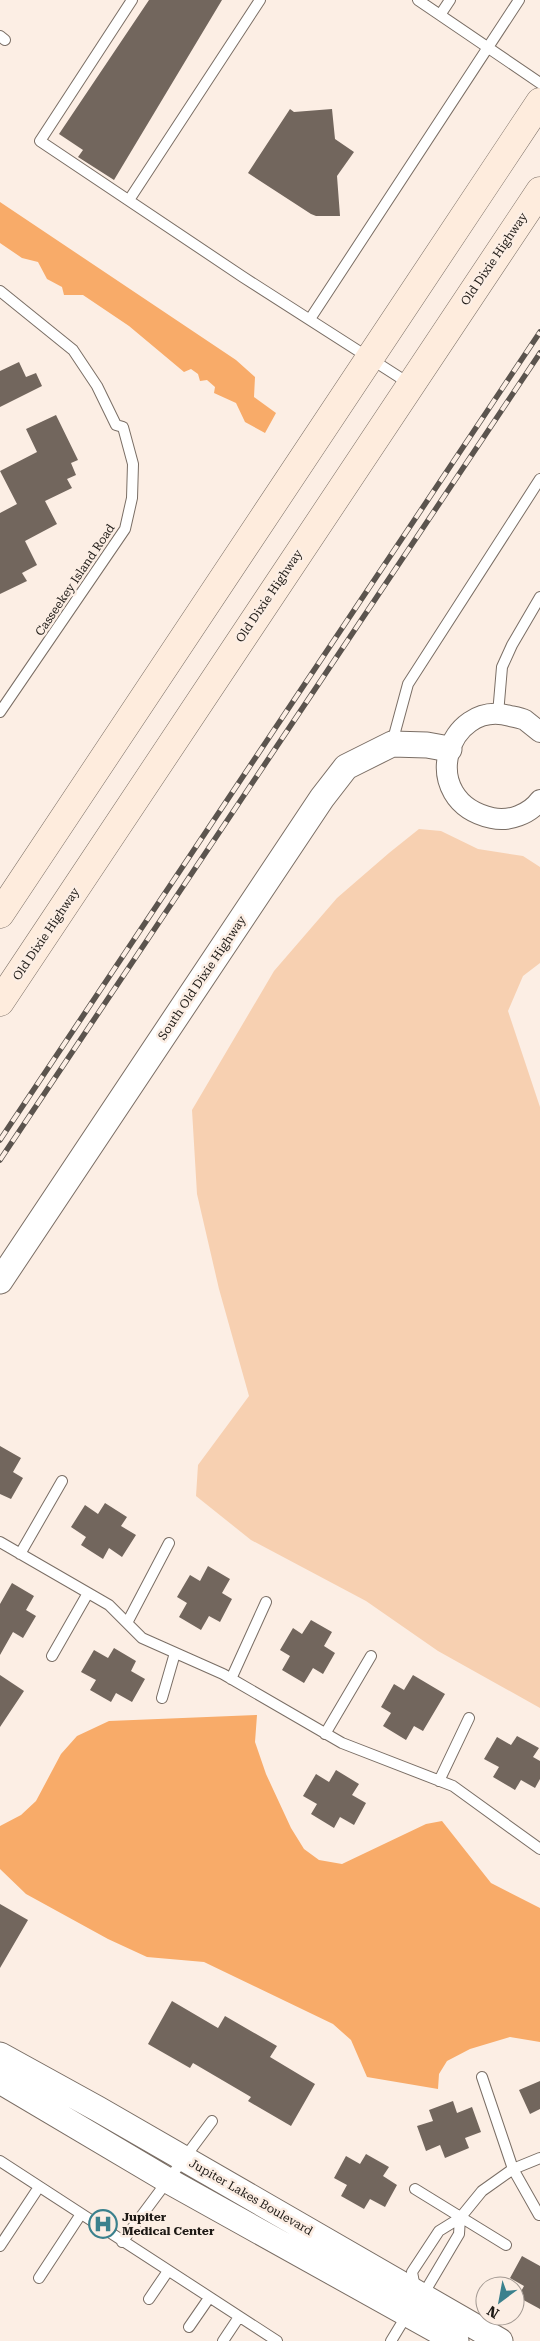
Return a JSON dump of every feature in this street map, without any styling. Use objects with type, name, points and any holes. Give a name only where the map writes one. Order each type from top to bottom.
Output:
[{"type":"main road","points":[[0,914],[540,102]]},
{"type":"main road","name":"Old Dixie Highway","points":[[0,1002],[540,191]]},
{"type":"street","points":[[539,805],[516,817],[497,820],[479,816],[464,806],[454,794],[448,781],[446,770],[449,749],[458,733],[471,722],[488,715],[498,714],[524,719],[540,732]]},
{"type":"street","name":"South Old Dixie Highway","points":[[0,1281],[322,798],[346,767],[392,744],[427,744],[449,749]]},
{"type":"street","name":"Jupiter Lakes Boulevard","points":[[0,2055],[330,2242],[412,2304],[456,2341]]},
{"type":"street","name":"Jupiter Lakes Boulevard","points":[[0,2081],[167,2180],[412,2304],[500,2341]]},
{"type":"lane","points":[[132,0],[40,141],[411,384]]},
{"type":"lane","points":[[128,200],[260,0]]},
{"type":"lane","points":[[418,0],[540,83]]},
{"type":"lane","points":[[440,15],[450,0]]},
{"type":"lane","points":[[310,319],[519,0]]},
{"type":"lane","name":"Casseekey Island Road","points":[[0,291],[73,350],[97,386],[116,425],[123,427],[133,464],[132,498],[125,529],[0,712]]},
{"type":"lane","points":[[392,744],[408,684],[540,479]]},
{"type":"lane","points":[[498,714],[502,668],[512,645],[540,597]]},
{"type":"lane","points":[[20,1554],[62,1481]]},
{"type":"lane","points":[[0,1542],[110,1605],[142,1638],[231,1679],[342,1743],[453,1786],[540,1847]]},
{"type":"lane","points":[[127,1623],[169,1543]]},
{"type":"lane","points":[[52,1656],[88,1592]]},
{"type":"lane","points":[[231,1679],[266,1602]]},
{"type":"lane","points":[[162,1698],[175,1653]]},
{"type":"lane","points":[[325,1734],[371,1656]]},
{"type":"lane","points":[[440,1781],[469,1718]]},
{"type":"lane","points":[[482,2077],[513,2169],[539,2215]]},
{"type":"lane","points":[[122,2242],[212,2122]]},
{"type":"lane","points":[[412,2304],[412,2272],[439,2231],[460,2218],[482,2191],[513,2169],[540,2158]]},
{"type":"lane","points":[[0,2161],[277,2341]]},
{"type":"lane","points":[[0,2246],[39,2187]]},
{"type":"lane","points":[[415,2189],[506,2245]]},
{"type":"lane","points":[[39,2278],[81,2214]]},
{"type":"lane","points":[[391,2341],[412,2304],[428,2288],[459,2234],[460,2218]]},
{"type":"lane","points":[[149,2299],[168,2271]]},
{"type":"lane","points":[[190,2327],[209,2298]]},
{"type":"lane","points":[[223,2341],[239,2317]]},
{"type":"shaded area","points":[[0,202],[236,360],[255,377],[254,397],[276,413],[265,433],[245,422],[236,403],[214,393],[215,387],[207,380],[200,381],[198,374],[191,369],[184,372],[129,326],[83,295],[64,295],[62,287],[47,279],[38,262],[22,258],[0,243]]},
{"type":"shaded area","points":[[419,829],[441,831],[478,849],[523,856],[540,867],[540,963],[523,976],[508,1011],[540,1107],[540,1708],[438,1651],[366,1601],[251,1540],[196,1496],[198,1465],[249,1396],[219,1289],[197,1194],[192,1110],[274,971],[337,898]]},
{"type":"shaded area","points":[[257,1715],[255,1742],[266,1774],[291,1828],[304,1849],[319,1860],[342,1864],[426,1824],[442,1821],[491,1883],[540,1908],[540,2042],[510,2037],[470,2049],[447,2061],[439,2074],[438,2089],[367,2077],[351,2040],[333,2024],[204,1962],[147,1957],[108,1939],[26,1894],[0,1869],[0,1826],[21,1815],[36,1801],[61,1754],[77,1736],[109,1721]]},
{"type":"building","points":[[149,0],[222,0],[114,180],[78,157],[83,150],[59,134]]},
{"type":"building","points":[[290,109],[294,112],[332,109],[335,139],[354,152],[337,176],[340,216],[316,216],[311,214],[248,173]]},
{"type":"building","points":[[19,362],[26,377],[36,373],[42,386],[0,407],[0,371]]},
{"type":"building","points":[[56,415],[78,460],[71,463],[76,475],[67,479],[72,488],[45,501],[57,524],[25,541],[37,565],[22,573],[27,581],[0,594],[0,513],[17,504],[0,471],[37,452],[26,429]]},
{"type":"building","points":[[0,1446],[21,1458],[13,1472],[23,1478],[11,1499],[0,1494]]},
{"type":"building","points":[[105,1503],[127,1517],[121,1526],[136,1535],[122,1557],[109,1548],[103,1559],[81,1545],[86,1537],[71,1527],[85,1505],[98,1514]]},
{"type":"building","points":[[208,1566],[230,1579],[222,1593],[232,1599],[220,1622],[209,1616],[201,1630],[179,1617],[187,1603],[177,1597],[190,1575],[200,1581]]},
{"type":"building","points":[[12,1583],[34,1596],[26,1610],[36,1616],[23,1638],[13,1632],[0,1655],[0,1604]]},
{"type":"building","points":[[311,1620],[332,1632],[324,1646],[335,1653],[323,1674],[313,1668],[304,1683],[282,1670],[290,1656],[280,1650],[293,1628],[302,1634]]},
{"type":"building","points":[[114,1648],[136,1661],[131,1671],[145,1679],[132,1702],[116,1693],[111,1702],[90,1690],[96,1680],[81,1672],[94,1650],[108,1658]]},
{"type":"building","points":[[0,1675],[24,1691],[0,1727]]},
{"type":"building","points":[[413,1675],[445,1694],[423,1731],[414,1726],[406,1740],[383,1726],[391,1713],[381,1707],[394,1684],[404,1690]]},
{"type":"building","points":[[517,1736],[539,1748],[533,1757],[540,1761],[540,1779],[535,1788],[521,1780],[515,1790],[493,1777],[499,1767],[484,1759],[497,1737],[511,1745]]},
{"type":"building","points":[[336,1770],[359,1784],[352,1795],[366,1803],[354,1825],[340,1817],[334,1828],[311,1814],[317,1804],[303,1796],[316,1774],[329,1782]]},
{"type":"building","points":[[0,1904],[28,1920],[0,1968]]},
{"type":"building","points":[[172,2001],[218,2028],[225,2016],[277,2046],[270,2057],[315,2084],[291,2126],[248,2101],[251,2097],[193,2063],[190,2068],[148,2044]]},
{"type":"building","points":[[540,2081],[540,2109],[530,2114],[519,2090]]},
{"type":"building","points":[[453,2101],[457,2113],[472,2107],[481,2132],[465,2138],[469,2148],[445,2158],[440,2145],[426,2151],[417,2126],[433,2121],[429,2110]]},
{"type":"building","points":[[366,2154],[389,2167],[383,2176],[397,2185],[385,2207],[370,2199],[364,2209],[341,2196],[347,2185],[334,2178],[346,2156],[360,2164]]},
{"type":"building","points":[[522,2256],[540,2266],[540,2309],[525,2301],[525,2276],[511,2276]]},
{"type":"railway","points":[[0,1140],[540,332]]},
{"type":"railway","points":[[0,1160],[540,353]]},
{"type":"place","name":"Jupiter Medical Center","points":[[103,2224]]}]
